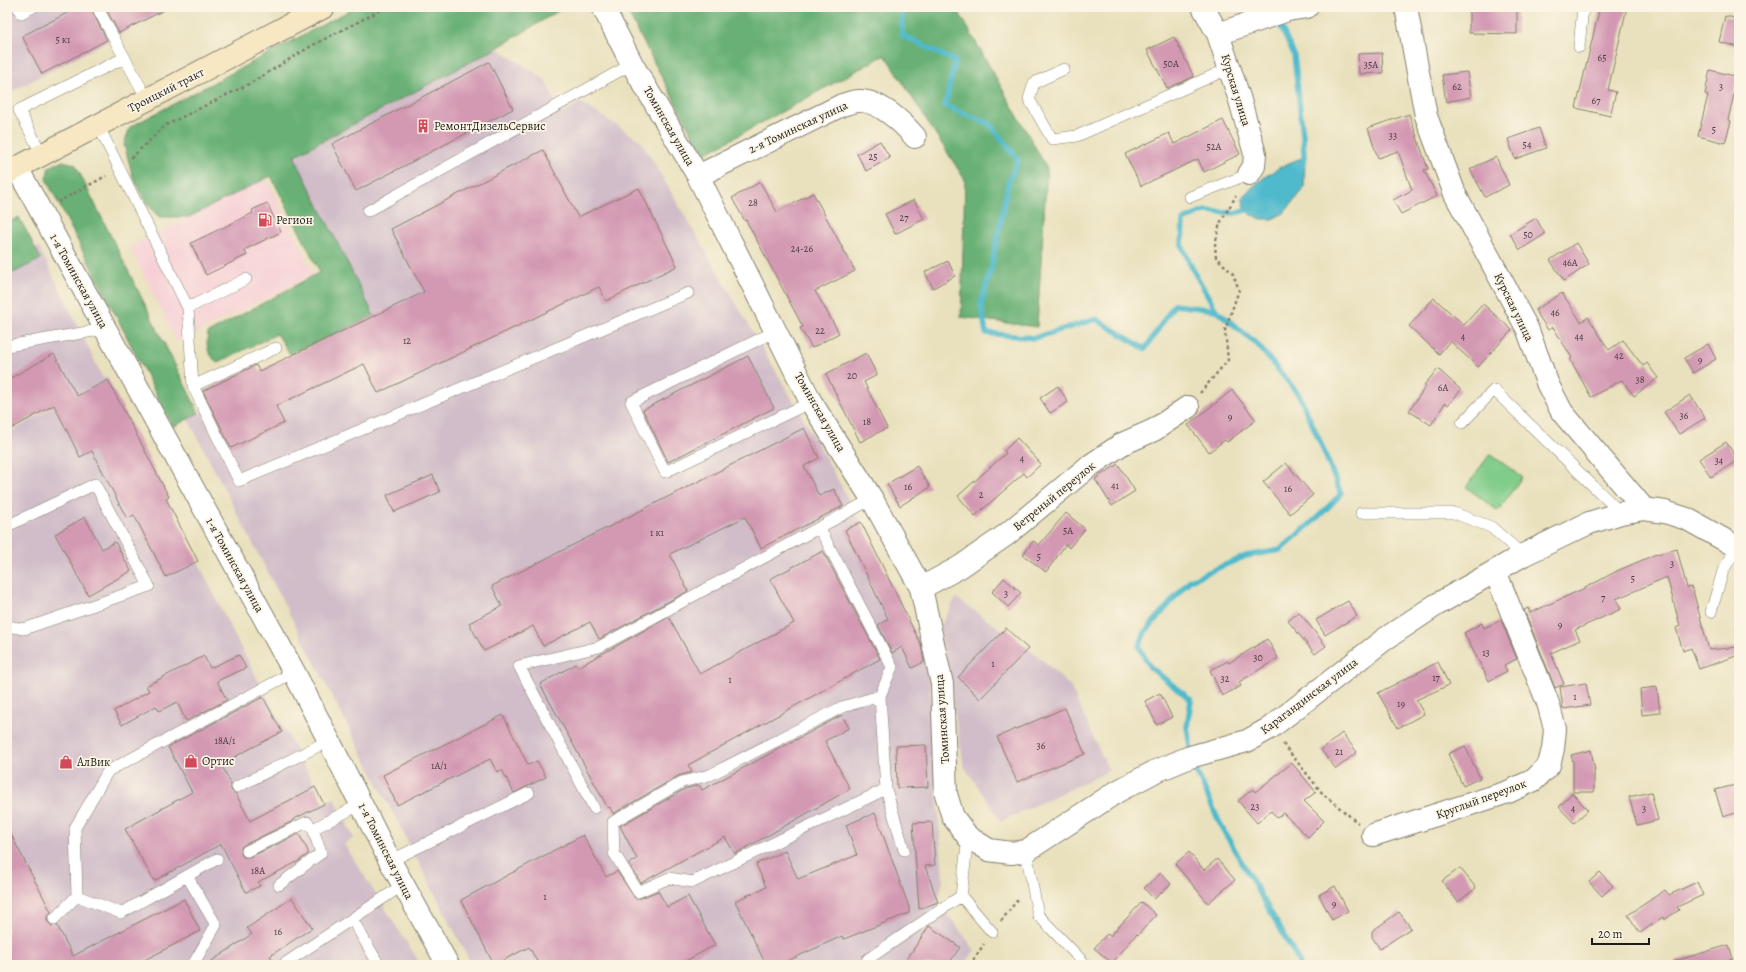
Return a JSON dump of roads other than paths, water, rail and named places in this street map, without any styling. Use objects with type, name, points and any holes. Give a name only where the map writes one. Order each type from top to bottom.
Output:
[{"type":"main road","name":"Троицкий тракт","points":[[12,170],[324,7]]},
{"type":"street","name":"Томинская улица","points":[[603,7],[632,64],[698,176],[812,402],[872,499],[921,588],[942,684],[946,794],[953,817],[968,837]]},
{"type":"street","name":"Курская улица","points":[[1203,7],[1218,34],[1230,68],[1255,154],[1254,166],[1249,174]]},
{"type":"street","points":[[1218,34],[1288,10],[1307,7]]},
{"type":"street","name":"Курская улица","points":[[1406,7],[1426,116],[1455,194],[1527,328],[1548,386],[1562,412],[1644,510]]},
{"type":"street","name":"2-я Томинская улица","points":[[698,176],[842,105],[858,100],[876,104],[905,124],[915,137]]},
{"type":"street","name":"1-я Томинская улица","points":[[12,170],[41,211],[294,672],[330,740],[390,861],[448,965]]},
{"type":"street","name":"Ветреный переулок","points":[[921,588],[960,567],[1006,535],[1088,467],[1122,444],[1154,430],[1188,407]]},
{"type":"street","points":[[1644,510],[1664,512],[1687,519],[1738,547]]},
{"type":"street","name":"Карагандинская улица","points":[[968,837],[989,850],[1011,853],[1026,851],[1118,791],[1154,772],[1190,757],[1247,741],[1270,728],[1385,639],[1436,605],[1523,555],[1589,523],[1621,513],[1644,510]]},
{"type":"street","name":"Круглый переулок","points":[[1373,835],[1508,792],[1534,780],[1549,765],[1553,749],[1555,729],[1548,703],[1495,571]]},
{"type":"lane","points":[[18,7],[21,13],[33,7]]},
{"type":"lane","points":[[97,7],[147,99]]},
{"type":"lane","points":[[1578,47],[1583,7]]},
{"type":"lane","points":[[42,155],[19,110],[124,58]]},
{"type":"lane","points":[[368,211],[632,64]]},
{"type":"lane","points":[[1064,69],[1034,83],[1029,99],[1052,139],[1077,136],[1230,68]]},
{"type":"lane","points":[[98,126],[188,308],[193,386],[239,481],[688,293]]},
{"type":"lane","points":[[1190,197],[1249,174]]},
{"type":"lane","points":[[188,308],[246,279]]},
{"type":"lane","points":[[7,346],[105,329]]},
{"type":"lane","points":[[776,331],[631,402],[665,472],[812,402]]},
{"type":"lane","points":[[193,386],[276,348]]},
{"type":"lane","points":[[1462,423],[1494,390],[1621,513]]},
{"type":"lane","points":[[7,526],[95,484],[149,586],[24,629],[7,626]]},
{"type":"lane","points":[[594,808],[519,666],[599,647],[820,529],[872,499]]},
{"type":"lane","points":[[1361,513],[1454,513],[1491,528],[1523,555]]},
{"type":"lane","points":[[820,529],[892,666],[880,696],[886,789],[904,850]]},
{"type":"lane","points":[[1711,612],[1723,571],[1738,547]]},
{"type":"lane","points":[[54,919],[76,896],[75,828],[108,771],[294,672]]},
{"type":"lane","points":[[880,696],[842,706],[710,775],[682,782],[613,822],[614,853],[638,892],[669,878],[693,882],[886,789]]},
{"type":"lane","points":[[237,788],[330,740]]},
{"type":"lane","points":[[390,861],[529,793]]},
{"type":"lane","points":[[313,829],[361,804]]},
{"type":"lane","points":[[247,851],[307,822],[313,829],[321,853],[280,885]]},
{"type":"lane","points":[[968,837],[961,896],[992,932]]},
{"type":"lane","points":[[1026,851],[1038,915],[1086,965]]},
{"type":"lane","points":[[76,896],[121,912],[218,859]]},
{"type":"lane","points":[[187,876],[216,925],[194,963],[190,965]]},
{"type":"lane","points":[[284,964],[403,885]]},
{"type":"lane","points":[[865,965],[868,959],[961,896]]},
{"type":"lane","points":[[352,919],[379,965]]},
{"type":"water","points":[[1305,157],[1304,189],[1284,213],[1272,219],[1262,219],[1252,215],[1246,210],[1242,198],[1256,184],[1278,168]]},
{"type":"waterway","points":[[902,7],[902,35],[955,61],[945,106],[990,124],[1018,160],[1008,184],[991,269],[981,304],[986,333],[1034,338],[1096,319],[1145,349],[1174,305],[1216,310],[1257,344],[1299,395],[1341,494],[1317,518],[1280,550],[1246,556],[1190,580],[1145,632],[1139,647],[1150,667],[1191,700],[1187,727],[1191,751]]},
{"type":"waterway","points":[[1277,18],[1294,55],[1303,136],[1303,164]]},
{"type":"waterway","points":[[1216,310],[1193,270],[1182,246],[1183,220],[1205,211],[1235,213],[1253,208]]},
{"type":"waterway","points":[[1193,760],[1194,766],[1222,828],[1300,963],[1299,965]]},
{"type":"place","name":"РемонтДизельСервис","points":[[423,126]]},
{"type":"place","name":"Регион","points":[[265,220]]},
{"type":"place","name":"Ортис","points":[[191,761]]},
{"type":"place","name":"АлВик","points":[[66,762]]}]
